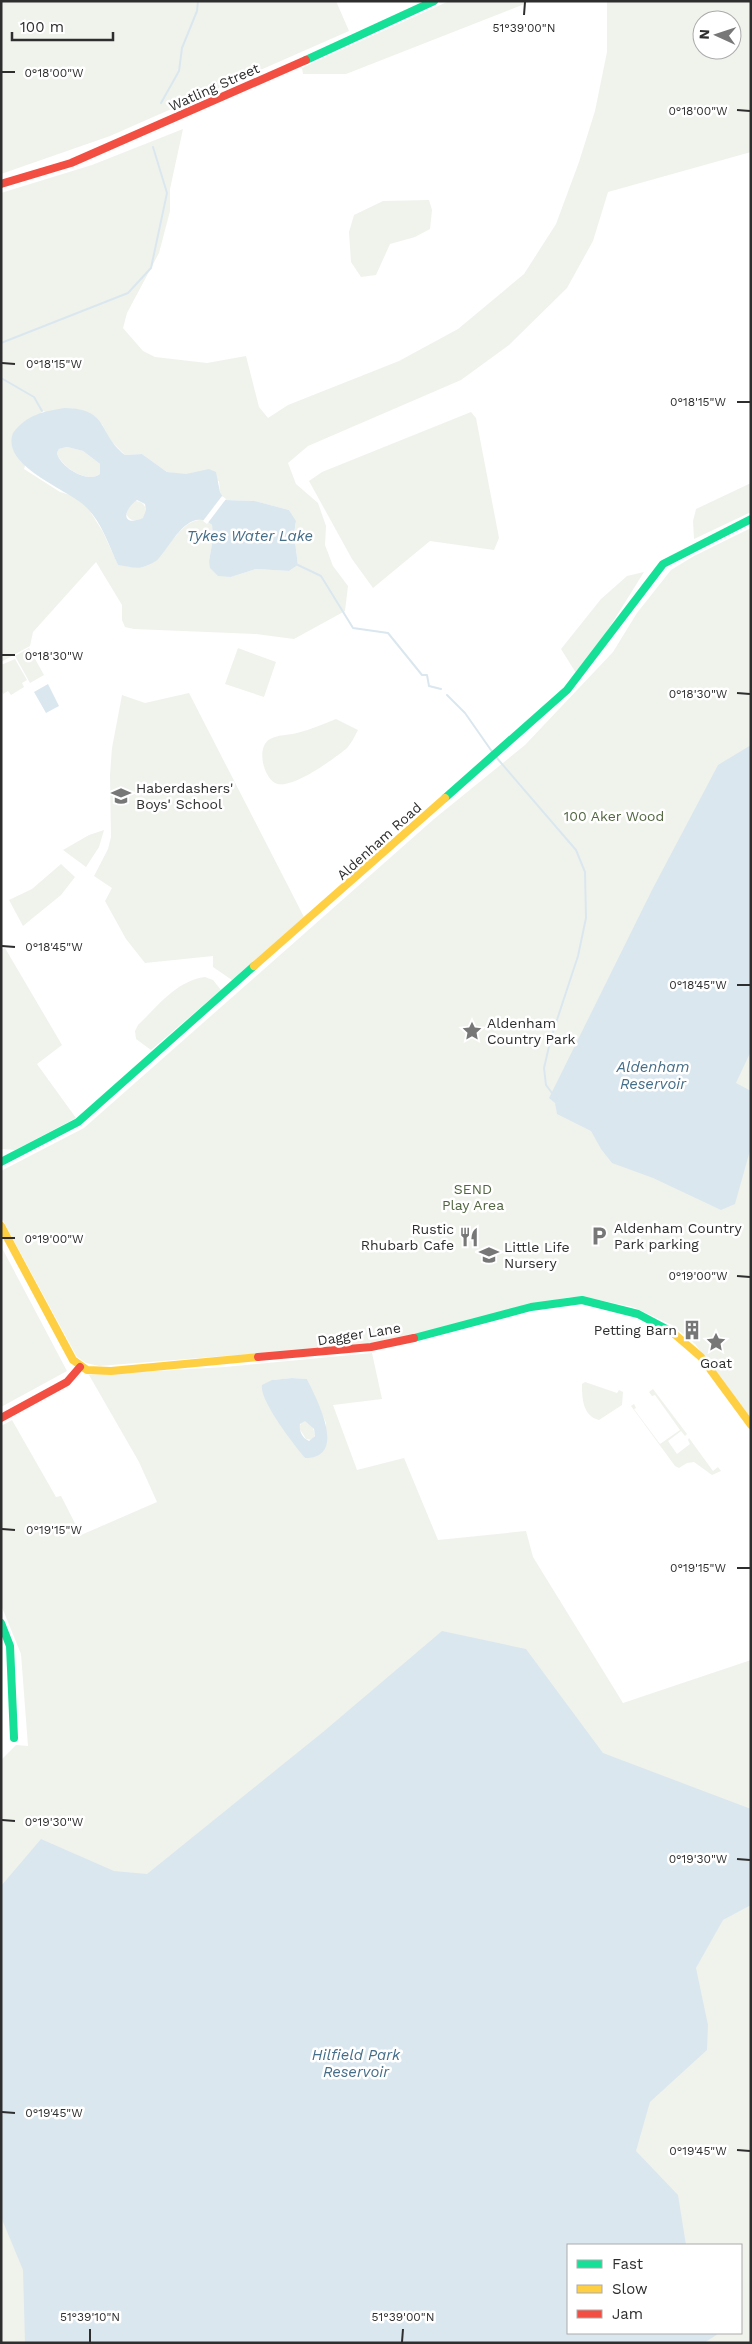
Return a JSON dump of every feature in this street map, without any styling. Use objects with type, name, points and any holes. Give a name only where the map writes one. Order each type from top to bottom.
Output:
[{"type":"street","name":"Watling Street","points":[[1,184],[71,163],[352,40],[434,1]]},
{"type":"street","name":"Aldenham Road","points":[[1,1162],[78,1122],[567,690],[663,564],[681,553],[751,519]]},
{"type":"street","points":[[1,1226],[68,1352],[80,1367],[67,1382],[1,1418]]},
{"type":"street","name":"Dagger Lane","points":[[80,1367],[93,1371],[111,1370],[334,1352],[432,1334],[531,1307],[582,1300],[638,1314],[676,1334],[701,1356],[751,1425]]},
{"type":"street","points":[[1,1623],[10,1646],[14,1738]]},
{"type":"green space","points":[[1,1],[336,1],[349,31],[110,136],[1,174]]},
{"type":"green space","points":[[449,1],[532,1],[346,74],[303,74],[302,68]]},
{"type":"green space","points":[[607,1],[751,1],[751,152],[608,192],[593,241],[567,288],[509,345],[461,380],[308,446],[288,463],[296,484],[318,503],[326,526],[325,545],[333,566],[348,586],[345,611],[294,639],[256,634],[134,629],[125,627],[122,620],[122,605],[96,562],[33,632],[30,646],[1,662],[1,193],[92,165],[183,129],[170,189],[170,211],[159,253],[127,313],[123,328],[143,351],[155,357],[207,363],[246,356],[259,407],[268,418],[288,405],[399,361],[458,329],[524,274],[556,224],[579,162],[595,111],[607,52]],"holes":[[[42,411],[102,424],[110,440],[125,455],[142,454],[167,472],[219,481],[220,492],[225,500],[255,501],[289,510],[296,522],[294,534],[298,565],[289,571],[256,569],[231,577],[209,561],[213,538],[212,525],[203,520],[194,521],[185,526],[162,553],[146,566],[118,565],[103,532],[88,508],[74,496],[60,492],[24,469]]]},
{"type":"green space","points":[[429,200],[432,210],[430,229],[415,237],[390,244],[376,275],[361,277],[351,262],[349,232],[354,215],[383,201]]},
{"type":"green space","points":[[471,412],[476,418],[499,538],[494,550],[430,541],[373,588],[352,559],[309,481],[322,472]]},
{"type":"green space","points":[[67,447],[83,451],[100,464],[100,474],[95,477],[89,477],[76,473],[64,464],[57,453],[59,449]]},
{"type":"green space","points":[[751,483],[751,512],[694,539],[693,521],[696,509]]},
{"type":"green space","points":[[136,501],[143,504],[146,511],[143,518],[136,521],[129,518],[126,511],[129,504]]},
{"type":"green space","name":"Aldenham Country Park","points":[[751,528],[751,1418],[695,1344],[672,1325],[633,1307],[584,1297],[570,1297],[520,1307],[443,1328],[385,1341],[340,1347],[99,1366],[86,1363],[77,1357],[1,1217],[1,1171],[84,1128],[434,819],[525,745],[613,652],[637,613],[671,570],[694,556]]},
{"type":"green space","points":[[644,572],[599,644],[576,673],[561,649],[601,599],[627,576]]},
{"type":"green space","points":[[29,648],[44,675],[30,683],[15,656]]},
{"type":"green space","points":[[238,648],[276,662],[264,697],[225,684]]},
{"type":"green space","points":[[15,659],[27,680],[22,683],[24,687],[11,695],[8,691],[3,694],[1,690],[1,665]]},
{"type":"green space","points":[[189,693],[304,917],[232,980],[213,967],[213,956],[145,963],[126,939],[105,901],[112,888],[94,876],[108,849],[111,837],[110,775],[112,748],[122,695],[145,703]]},
{"type":"green space","points":[[336,719],[358,730],[346,749],[312,773],[291,782],[275,783],[271,779],[264,768],[262,755],[263,748],[270,739],[312,729]]},
{"type":"green space","points":[[104,830],[99,847],[86,867],[63,850],[89,835]]},
{"type":"green space","points":[[61,864],[75,877],[61,895],[23,926],[9,900],[32,889]]},
{"type":"green space","points":[[5,948],[62,1045],[37,1064],[76,1118],[15,1150],[1,1149],[1,950]]},
{"type":"green space","points":[[205,977],[213,980],[221,990],[151,1050],[136,1039],[135,1031],[138,1025],[168,995],[195,979]]},
{"type":"green space","points":[[1,1246],[67,1371],[1,1407]]},
{"type":"green space","name":"Hilfield Park Reservoir","points":[[372,1353],[382,1399],[333,1405],[357,1470],[404,1458],[438,1540],[526,1531],[533,1557],[623,1703],[751,1660],[751,2343],[1,2343],[1,1760],[16,1745],[28,1746],[21,1654],[1,1605],[1,1426],[12,1420],[56,1497],[61,1496],[81,1535],[157,1502],[139,1462],[89,1375],[225,1367]],"holes":[[[307,1379],[326,1423],[325,1446],[305,1458],[268,1403],[272,1380]]]},
{"type":"green space","points":[[585,1382],[617,1393],[619,1390],[623,1392],[622,1405],[599,1420],[594,1418],[584,1406],[582,1384]]},
{"type":"green space","points":[[653,1389],[687,1434],[685,1436],[681,1431],[668,1441],[677,1454],[690,1444],[689,1438],[713,1471],[718,1467],[721,1471],[712,1475],[694,1462],[687,1463],[679,1468],[675,1466],[631,1406],[634,1404],[636,1408],[634,1409],[660,1444],[680,1430],[655,1395],[652,1396],[649,1392]]},
{"type":"green space","points":[[302,1421],[309,1423],[313,1427],[315,1435],[312,1440],[306,1439],[299,1428]]},
{"type":"water","name":"Tykes Water Lake","points":[[65,408],[79,409],[96,418],[116,447],[125,455],[142,454],[167,472],[186,474],[209,469],[216,472],[220,492],[225,500],[255,501],[289,510],[296,521],[294,534],[298,565],[289,571],[256,569],[231,577],[218,576],[210,568],[209,561],[213,538],[212,525],[204,520],[196,520],[189,523],[175,536],[155,562],[139,568],[118,565],[101,528],[87,508],[26,467],[17,457],[12,445],[13,433],[24,422],[43,412]],"holes":[[[67,447],[83,451],[100,464],[100,474],[95,477],[89,477],[75,473],[63,464],[57,453],[59,449]],[[137,500],[145,504],[146,510],[143,518],[131,521],[126,517],[128,509]]]},
{"type":"water","points":[[48,684],[59,706],[46,713],[34,692]]},
{"type":"water","name":"Aldenham Reservoir","points":[[751,745],[751,1051],[736,1083],[751,1091],[751,1147],[735,1204],[721,1210],[653,1178],[612,1163],[601,1149],[591,1131],[557,1114],[555,1103],[549,1098],[652,890],[718,765]]},
{"type":"water","points":[[307,1379],[317,1399],[326,1426],[327,1438],[325,1448],[318,1455],[305,1458],[271,1411],[262,1385],[272,1380]],"holes":[[[305,1421],[314,1429],[315,1436],[309,1441],[304,1438],[300,1424]]]},
{"type":"water","name":"Hilfield Park Reservoir","points":[[442,1631],[526,1649],[603,1753],[751,1809],[751,1905],[723,1920],[696,1968],[708,2025],[707,2050],[650,2102],[636,2151],[678,2195],[686,2244],[567,2244],[567,2334],[718,2334],[704,2343],[25,2343],[23,2270],[1,2217],[1,1886],[41,1839],[114,1871],[147,1874],[323,1732]]},
{"type":"pier","points":[[222,496],[226,499],[207,524],[203,521]]},
{"type":"waterway","points":[[161,103],[179,71],[182,48],[197,11],[198,1]]},
{"type":"waterway","points":[[1,343],[128,293],[151,268],[167,193],[153,147]]},
{"type":"waterway","points":[[1,378],[34,397],[42,411]]},
{"type":"waterway","points":[[298,565],[321,576],[353,628],[388,633],[422,675],[427,675],[429,686],[441,689]]},
{"type":"waterway","points":[[447,695],[465,713],[493,753]]},
{"type":"waterway","points":[[496,757],[576,850],[585,872],[586,918],[578,956],[551,1038],[544,1068],[546,1085],[552,1093]]},
{"type":"traffic: fast","points":[[306,60],[434,1]]},
{"type":"traffic: fast","points":[[445,798],[567,690],[663,564],[751,519]]},
{"type":"traffic: fast","points":[[1,1162],[78,1122],[254,966]]},
{"type":"traffic: fast","points":[[414,1338],[531,1307],[582,1300],[638,1314],[672,1332]]},
{"type":"traffic: fast","points":[[1,1623],[10,1646],[14,1738]]},
{"type":"traffic: slow","points":[[254,966],[445,798]]},
{"type":"traffic: slow","points":[[1,1226],[73,1360],[87,1370],[111,1371],[258,1357]]},
{"type":"traffic: slow","points":[[672,1332],[701,1357],[751,1425]]},
{"type":"traffic: jam","points":[[1,184],[71,163],[306,60]]},
{"type":"traffic: jam","points":[[258,1357],[371,1347],[414,1338]]},
{"type":"traffic: jam","points":[[1,1418],[67,1382],[80,1367]]},
{"type":"place","name":"Haberdashers' Boys' School","points":[[121,796]]},
{"type":"place","name":"Aldenham Country Park","points":[[472,1031]]},
{"type":"place","name":"Aldenham Country Park parking","points":[[599,1236]]},
{"type":"place","name":"Rustic Rhubarb Cafe","points":[[469,1237]]},
{"type":"place","name":"Little Life Nursery","points":[[489,1255]]},
{"type":"place","name":"Petting Barn","points":[[692,1330]]},
{"type":"place","name":"Goat","points":[[716,1342]]},
{"type":"park label","name":"100 Aker Wood","points":[[614,816]]},
{"type":"park label","name":"SEND Play Area","points":[[473,1198]]}]
